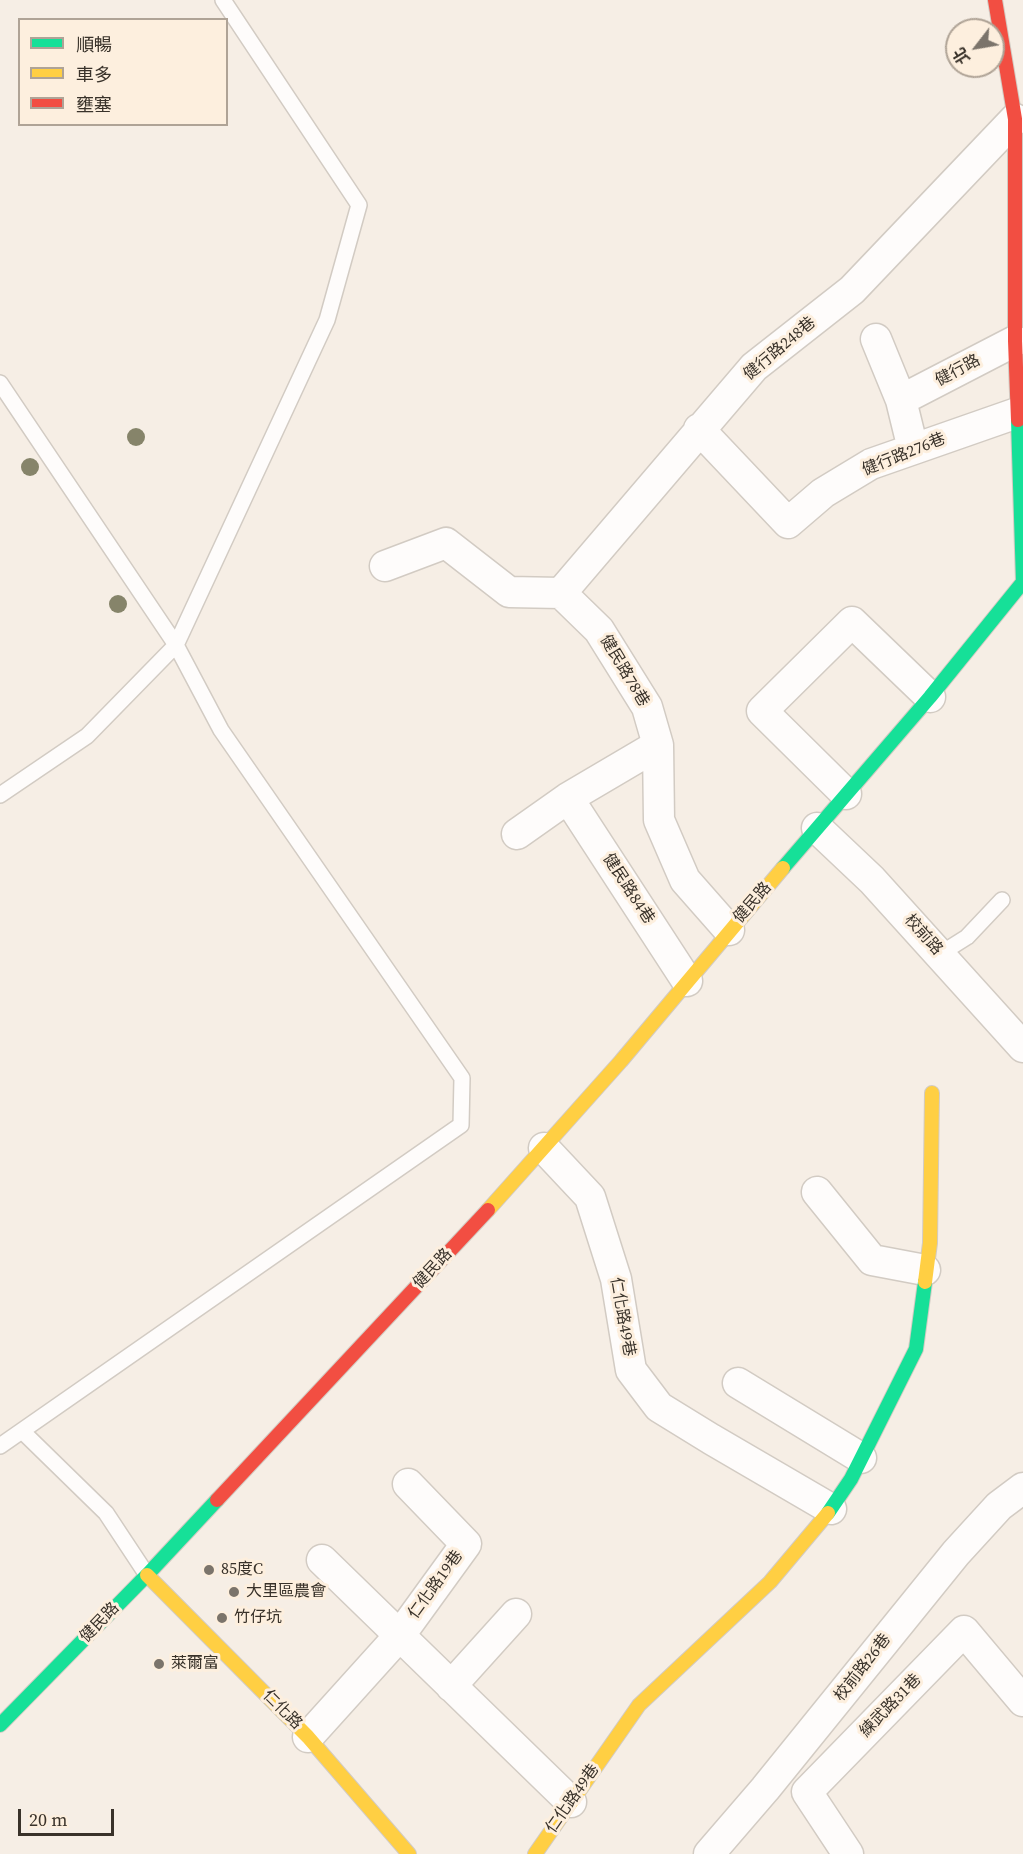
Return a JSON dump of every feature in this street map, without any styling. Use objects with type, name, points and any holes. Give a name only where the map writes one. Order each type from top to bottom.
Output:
[{"type":"street","points":[[995,0],[1015,119],[1015,341],[1023,582]]},
{"type":"street","name":"健行路248巷","points":[[561,593],[754,367],[852,290],[1015,119]]},
{"type":"street","points":[[876,339],[901,400],[913,449]]},
{"type":"street","name":"健行路","points":[[901,400],[1015,341]]},
{"type":"street","name":"健行路276巷","points":[[699,429],[788,523],[823,493],[872,464],[1017,413]]},
{"type":"street","points":[[385,566],[446,543],[509,592],[561,593]]},
{"type":"street","name":"健民路","points":[[0,1725],[147,1575],[517,1179],[621,1061],[729,930],[930,697],[1023,582]]},
{"type":"street","name":"健民路78巷","points":[[561,593],[599,630],[647,707],[658,745],[659,820],[686,880],[729,930]]},
{"type":"street","points":[[846,794],[762,711],[852,621],[930,697]]},
{"type":"street","points":[[517,834],[568,798],[658,745]]},
{"type":"street","name":"健民路84巷","points":[[568,798],[687,981]]},
{"type":"street","name":"校前路","points":[[817,828],[872,880],[1023,1047]]},
{"type":"street","name":"仁化路49巷","points":[[535,1854],[639,1705],[770,1582],[831,1509],[851,1479],[916,1349],[930,1243],[932,1093]]},
{"type":"street","name":"仁化路49巷","points":[[544,1148],[590,1197],[616,1278],[631,1370],[659,1407],[831,1509]]},
{"type":"street","points":[[818,1192],[872,1260],[925,1270]]},
{"type":"street","points":[[738,1383],[861,1458]]},
{"type":"street","name":"仁化路19巷","points":[[308,1737],[400,1635],[466,1544],[408,1484]]},
{"type":"street","name":"校前路26巷","points":[[709,1854],[765,1789],[956,1553],[999,1506],[1023,1488]]},
{"type":"street","name":"仁化路19巷","points":[[322,1560],[571,1802]]},
{"type":"street","name":"仁化路","points":[[147,1575],[308,1737],[409,1854]]},
{"type":"street","points":[[451,1686],[516,1614]]},
{"type":"street","name":"練武路31巷","points":[[848,1854],[807,1792],[964,1631],[1023,1701]]},
{"type":"lane","points":[[0,795],[87,736],[176,645],[327,321],[359,204],[223,0]]},
{"type":"lane","points":[[0,383],[176,645],[221,730],[462,1078],[461,1125],[0,1446]]},
{"type":"lane","points":[[940,954],[968,937],[1002,900]]},
{"type":"lane","points":[[22,1431],[106,1513],[147,1575]]},
{"type":"traffic: fast","points":[[1018,420],[1023,582]]},
{"type":"traffic: fast","points":[[783,868],[930,697],[1023,582]]},
{"type":"traffic: fast","points":[[828,1513],[851,1479],[916,1349],[925,1282]]},
{"type":"traffic: fast","points":[[0,1725],[217,1500]]},
{"type":"traffic: slow","points":[[488,1210],[621,1061],[783,868]]},
{"type":"traffic: slow","points":[[925,1282],[930,1243],[932,1093]]},
{"type":"traffic: slow","points":[[535,1854],[639,1705],[770,1582],[828,1513]]},
{"type":"traffic: slow","points":[[147,1575],[308,1737],[409,1854]]},
{"type":"traffic: jam","points":[[995,0],[1015,119],[1015,341],[1018,420]]},
{"type":"traffic: jam","points":[[217,1500],[488,1210]]},
{"type":"place","name":"85度C","points":[[209,1570]]},
{"type":"place","name":"大里區農會","points":[[234,1592]]},
{"type":"place","name":"竹仔坑","points":[[222,1618]]},
{"type":"place","name":"萊爾富","points":[[159,1664]]}]
